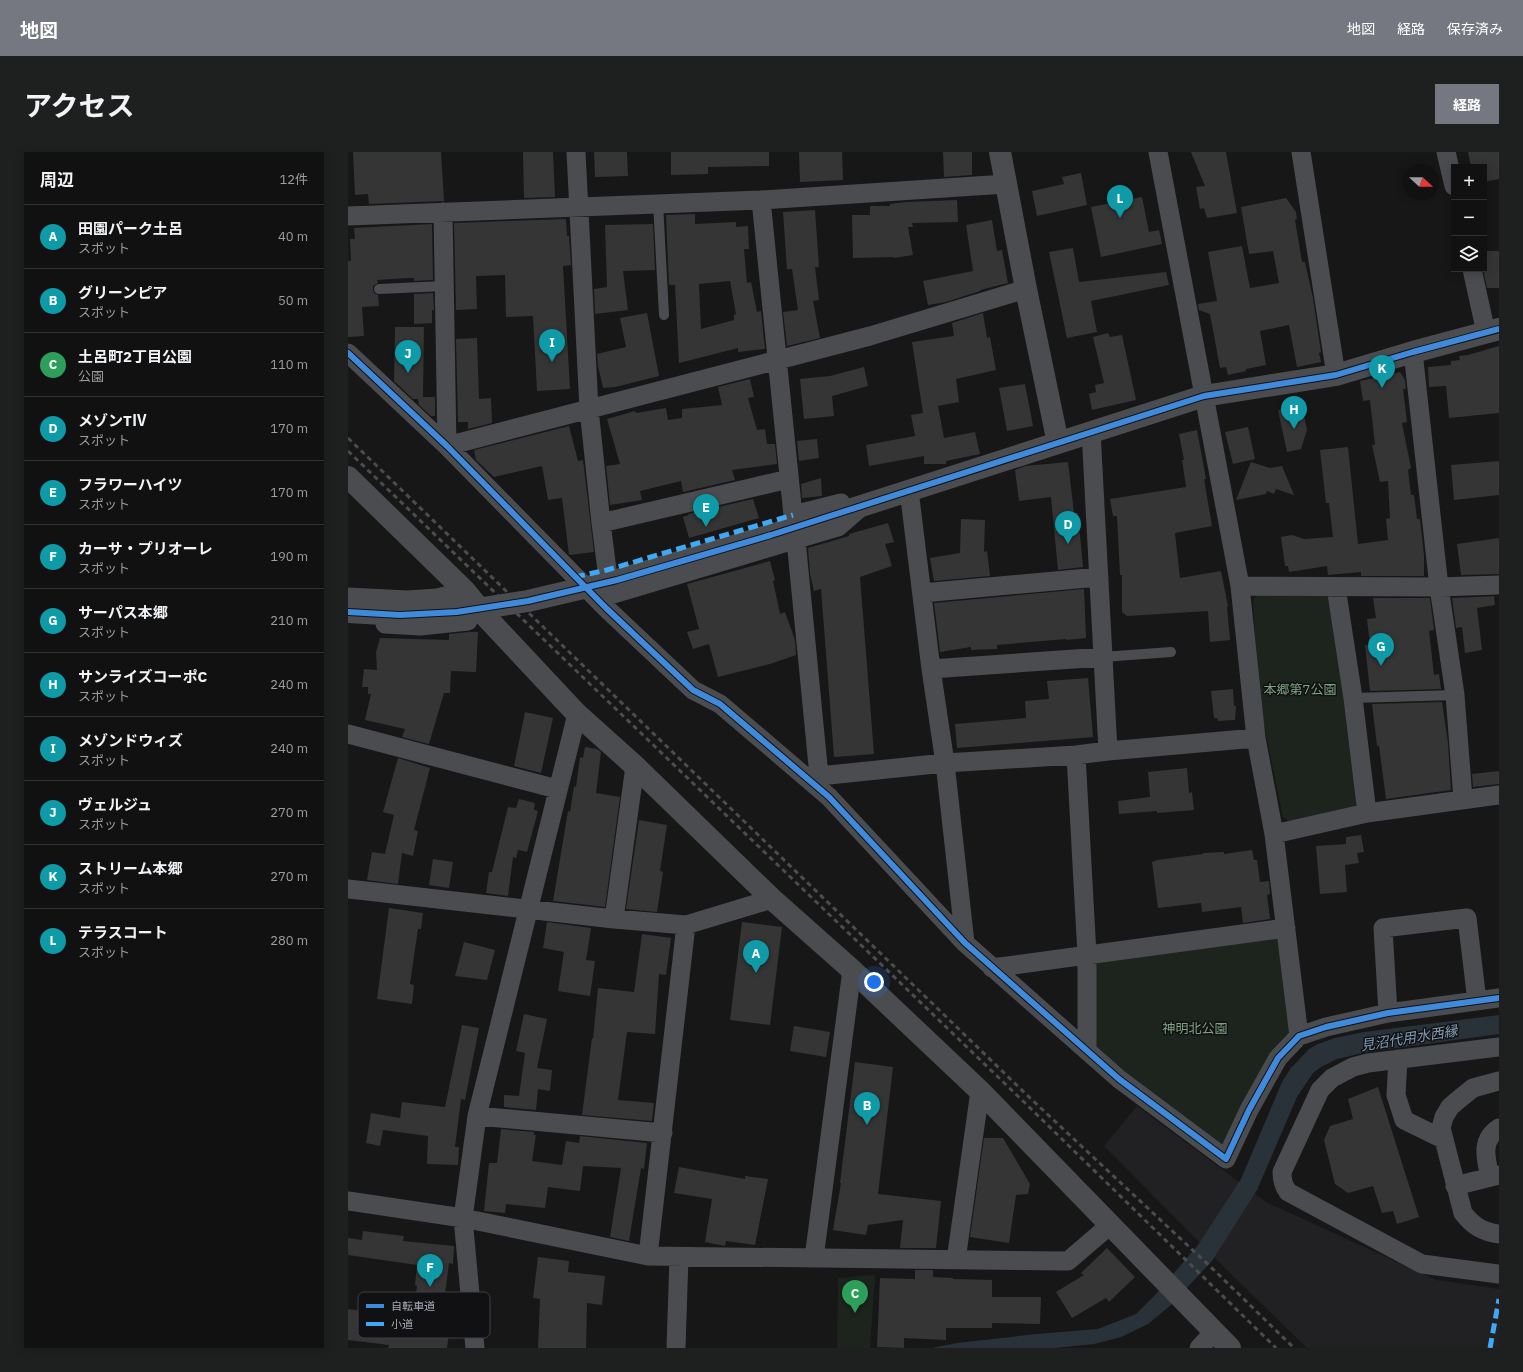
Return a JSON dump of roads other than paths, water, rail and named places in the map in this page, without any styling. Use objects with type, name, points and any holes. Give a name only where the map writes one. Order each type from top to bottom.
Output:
[{"type":"street","points":[[576,152],[589,409],[607,570]]},
{"type":"street","points":[[1000,152],[1026,289],[1058,443]]},
{"type":"street","points":[[1158,152],[1240,586],[1256,738],[1274,834],[1299,1036]]},
{"type":"street","points":[[1301,152],[1336,376]]},
{"type":"street","points":[[1446,152],[1451,173]]},
{"type":"street","points":[[348,216],[761,200],[1006,184]]},
{"type":"street","points":[[761,200],[793,515],[841,503],[864,504]]},
{"type":"street","points":[[443,212],[447,446]]},
{"type":"street","points":[[348,612],[400,615],[457,612],[528,601],[617,580],[771,535],[1058,443],[1091,431],[1204,396],[1336,376],[1413,352],[1492,331],[1473,272]]},
{"type":"street","points":[[447,446],[870,336],[1026,289]]},
{"type":"street","points":[[1413,352],[1439,587],[1455,695],[1463,799]]},
{"type":"street","points":[[348,353],[447,446],[597,599],[693,690],[720,704],[814,778],[829,797],[964,943],[1119,1079],[1226,1159],[1249,1110],[1278,1058],[1299,1036],[1326,1027],[1388,1013],[1499,998]]},
{"type":"street","points":[[1091,431],[1108,751]]},
{"type":"street","points":[[348,477],[465,591],[487,618],[577,714],[636,766],[772,899],[852,970],[980,1091],[1230,1348]]},
{"type":"street","points":[[601,523],[789,479]]},
{"type":"street","points":[[909,490],[931,669],[945,763],[964,943]]},
{"type":"street","points":[[597,599],[838,527],[864,504]]},
{"type":"street","points":[[796,540],[814,778]]},
{"type":"street","points":[[922,593],[1099,577]]},
{"type":"street","points":[[1240,586],[1439,587],[1499,585]]},
{"type":"street","points":[[1336,587],[1353,698],[1367,813]]},
{"type":"street","points":[[348,598],[408,600],[437,598],[465,591]]},
{"type":"street","points":[[348,621],[420,626],[487,618]]},
{"type":"street","points":[[931,669],[1103,657]]},
{"type":"street","points":[[470,1292],[463,1218],[477,1116],[557,789],[577,714]]},
{"type":"street","points":[[348,734],[557,789]]},
{"type":"street","points":[[814,778],[945,763],[1076,755],[1256,738]]},
{"type":"street","points":[[1076,755],[1087,955],[1087,1051]]},
{"type":"street","points":[[614,919],[636,766]]},
{"type":"street","points":[[1274,834],[1367,813],[1499,795]]},
{"type":"street","points":[[348,889],[614,919],[686,925],[772,899]]},
{"type":"street","points":[[1388,1013],[1383,928],[1467,918],[1477,1001]]},
{"type":"street","points":[[648,1256],[686,925]]},
{"type":"street","points":[[992,968],[1286,928]]},
{"type":"street","points":[[814,1258],[852,970]]},
{"type":"street","points":[[1499,1047],[1368,1063],[1353,1067],[1332,1078],[1320,1090],[1282,1172],[1284,1186],[1288,1192],[1422,1264],[1499,1274]]},
{"type":"street","points":[[1398,1059],[1396,1095],[1404,1120],[1444,1139]]},
{"type":"street","points":[[1499,1081],[1473,1088],[1450,1107],[1441,1128],[1463,1214],[1471,1223],[1481,1230],[1499,1234]]},
{"type":"street","points":[[956,1260],[980,1091]]},
{"type":"street","points":[[477,1116],[662,1133]]},
{"type":"street","points":[[1455,1186],[1495,1176],[1486,1160],[1486,1148],[1489,1137],[1499,1128]]},
{"type":"street","points":[[348,1201],[463,1218],[648,1256],[679,1257],[1068,1261],[1110,1225]]},
{"type":"street","points":[[676,1348],[679,1257]]},
{"type":"street","points":[[1199,1348],[1214,1332]]},
{"type":"street","points":[[474,1338],[475,1348]]},
{"type":"lane","points":[[658,204],[664,315]]},
{"type":"lane","points":[[379,289],[444,286]]},
{"type":"lane","points":[[1103,657],[1171,652]]},
{"type":"lane","points":[[1353,698],[1455,695]]},
{"type":"water","name":"見沼代用水西縁","points":[[1499,1015],[1499,1034],[1367,1052],[1337,1059],[1313,1073],[1297,1097],[1257,1190],[1212,1261],[1171,1305],[1148,1324],[1121,1337],[1094,1344],[1055,1348],[932,1348],[957,1343],[1098,1329],[1136,1314],[1156,1294],[1198,1245],[1241,1179],[1282,1082],[1291,1068],[1309,1049],[1335,1038],[1364,1032]]},
{"type":"railway","points":[[348,438],[1029,1097],[1215,1271],[1294,1348]]},
{"type":"railway","points":[[348,451],[1025,1103],[1276,1348]]},
{"type":"place","name":"テラスコート","points":[[1120,218]]},
{"type":"place","name":"メゾンドウィズ","points":[[552,362]]},
{"type":"place","name":"ヴェルジュ","points":[[408,373]]},
{"type":"place","name":"ストリーム本郷","points":[[1382,388]]},
{"type":"place","name":"サンライズコーポC","points":[[1294,429]]},
{"type":"place","name":"フラワーハイツ","points":[[706,527]]},
{"type":"place","name":"メゾンTⅣ","points":[[1068,544]]},
{"type":"place","name":"サーパス本郷","points":[[1381,666]]},
{"type":"place","name":"田園パーク土呂","points":[[756,973]]},
{"type":"place","name":"グリーンピア","points":[[867,1125]]},
{"type":"place","name":"カーサ・プリオーレ","points":[[430,1287]]},
{"type":"place","name":"土呂町2丁目公園","points":[[855,1313]]},
{"type":"park label","name":"本郷第7公園","points":[[1300,689]]},
{"type":"park label","name":"神明北公園","points":[[1195,1028]]}]
